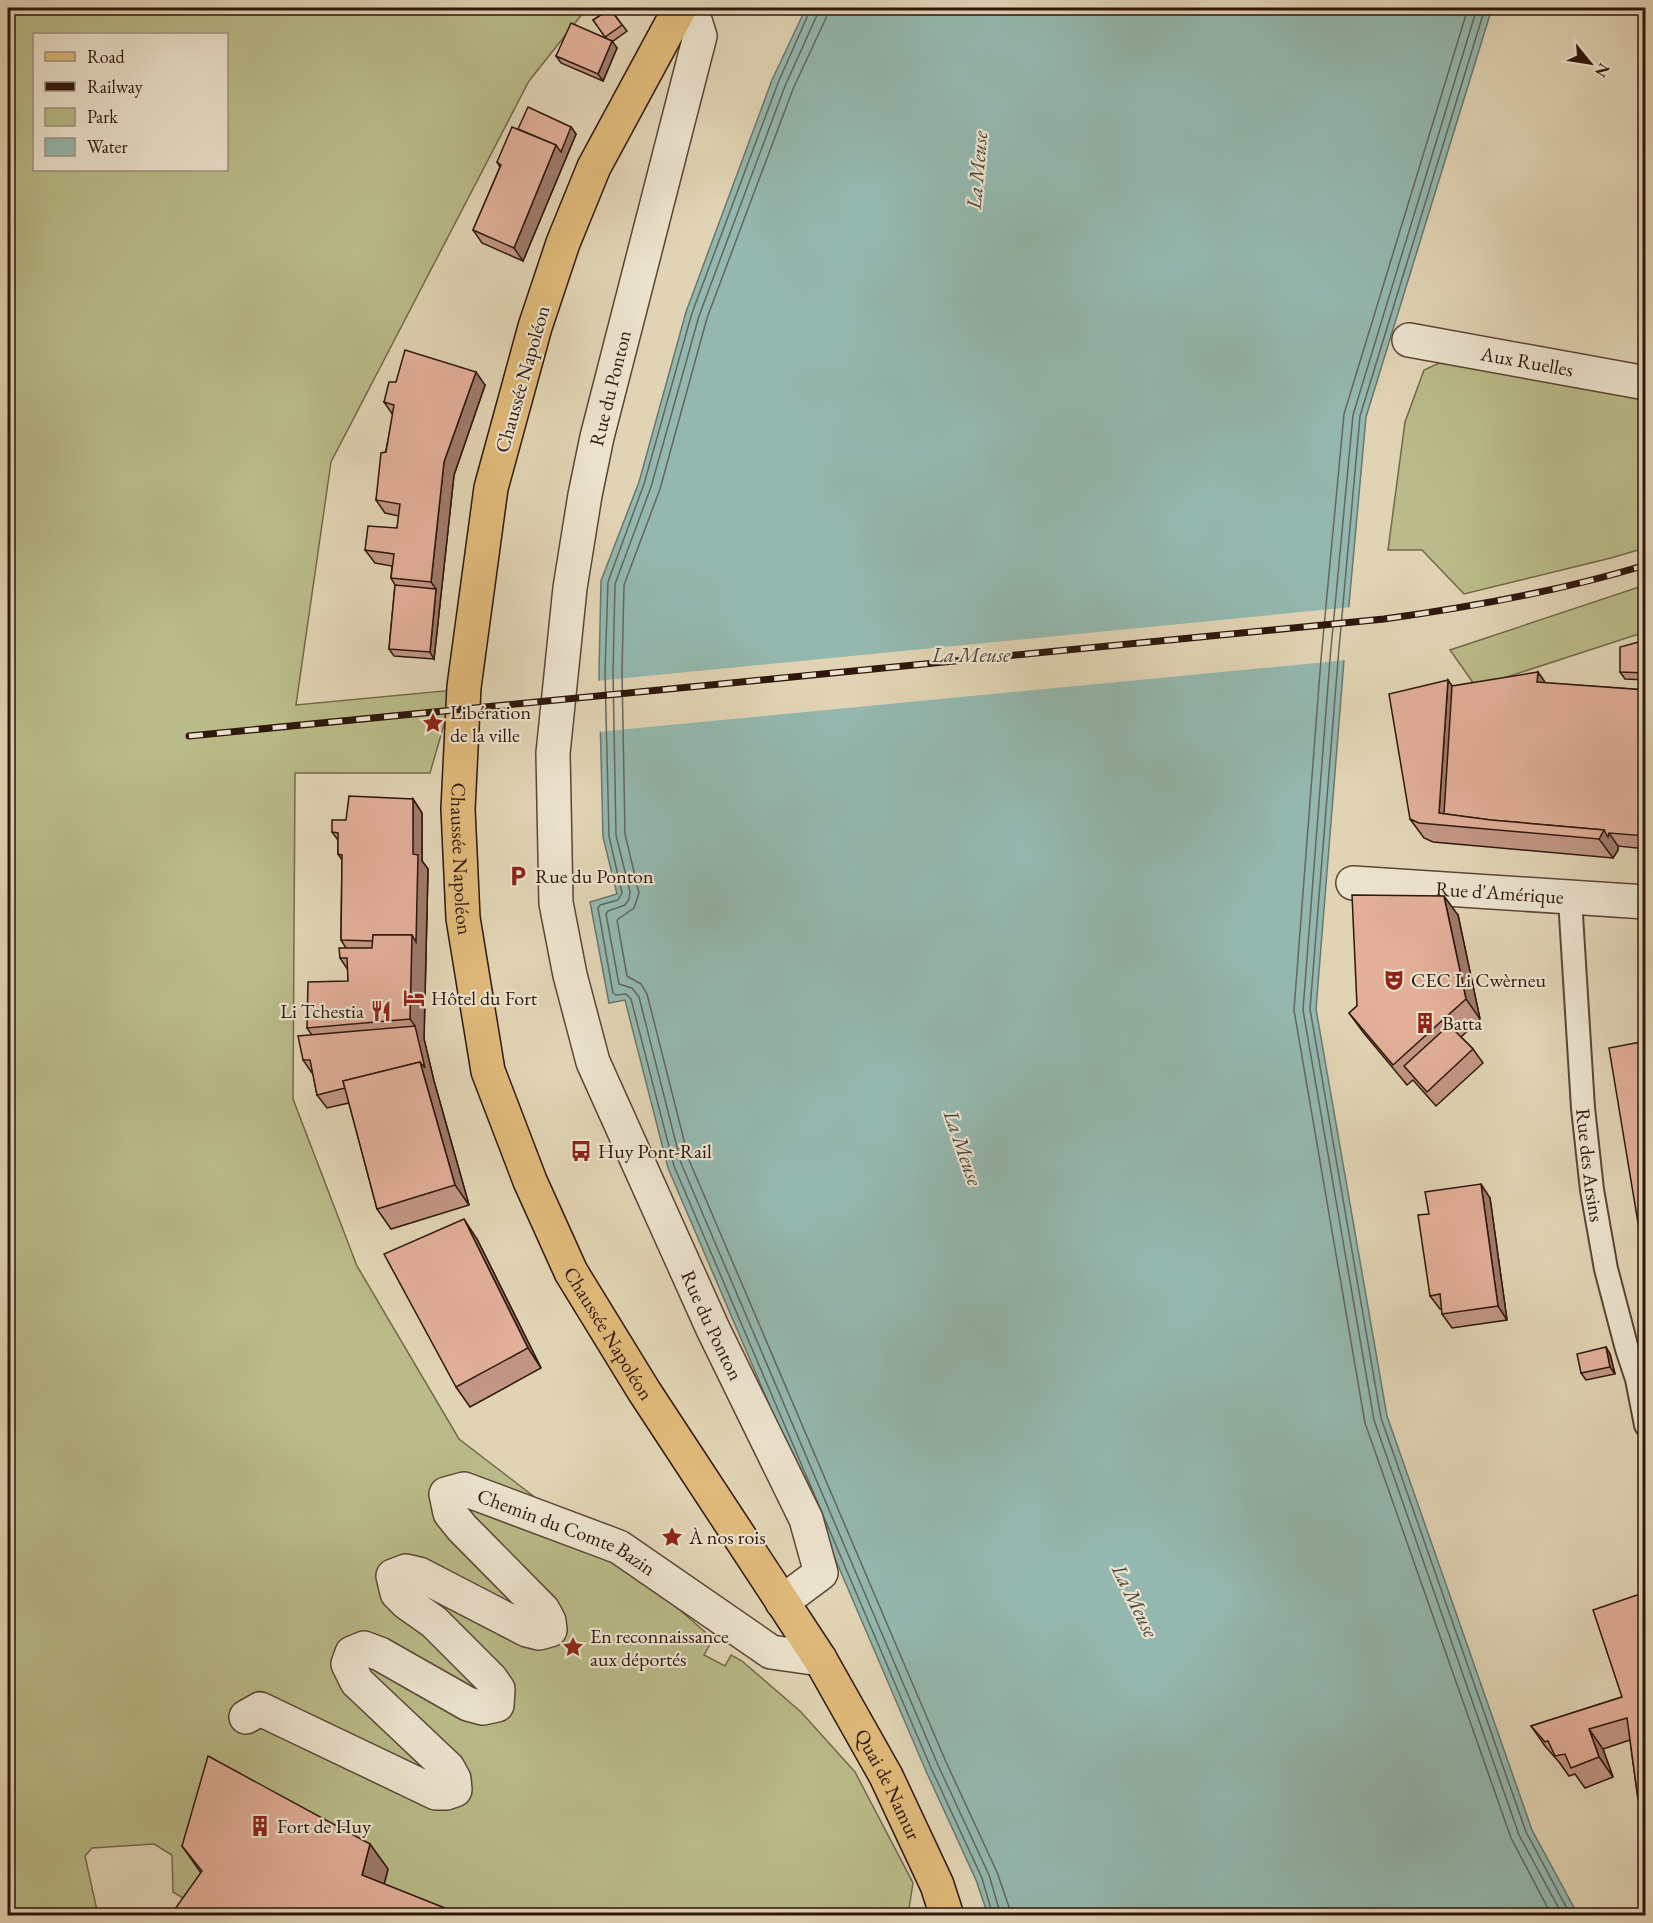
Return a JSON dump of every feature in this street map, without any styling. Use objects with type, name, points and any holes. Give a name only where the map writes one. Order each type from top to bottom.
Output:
[{"type":"main road","name":"Chaussée Napoléon","points":[[680,8],[594,167],[563,243],[535,327],[491,488],[464,687],[458,809],[464,918],[488,1071],[530,1181],[571,1272],[644,1391],[820,1659]]},
{"type":"main road","name":"Quai de Namur","points":[[820,1659],[886,1776],[937,1885],[947,1916]]},
{"type":"street","name":"Rue du Ponton","points":[[691,8],[700,36],[597,437],[570,588],[553,753],[556,903],[570,975],[593,1062],[713,1329],[806,1519],[821,1573],[782,1602]]},
{"type":"street","name":"Aux Ruelles","points":[[1408,340],[1646,383]]},
{"type":"street","name":"Rue d'Amérique","points":[[1353,883],[1646,902]]},
{"type":"street","name":"Chemin du Comte Bazin","points":[[246,1717],[261,1709],[436,1793],[454,1790],[454,1779],[448,1768],[357,1682],[348,1664],[352,1653],[364,1648],[380,1654],[468,1704],[483,1708],[497,1705],[498,1689],[491,1679],[434,1622],[397,1593],[393,1576],[406,1571],[419,1575],[527,1630],[539,1633],[550,1630],[549,1621],[543,1610],[450,1513],[446,1494],[464,1489],[620,1547],[771,1652],[820,1659]]},
{"type":"lane","name":"Rue des Arsins","points":[[1570,898],[1583,1108],[1592,1190],[1606,1269],[1627,1349],[1641,1378],[1646,1425]]},
{"type":"green space","points":[[8,8],[587,8],[529,81],[331,462],[296,705],[454,690],[430,773],[295,773],[293,1099],[357,1266],[459,1439],[665,1597],[713,1639],[704,1655],[725,1666],[731,1655],[742,1661],[801,1712],[855,1772],[913,1883],[908,1915],[418,1915],[380,1900],[388,1870],[220,1897],[208,1913],[173,1892],[172,1855],[154,1844],[92,1848],[85,1856],[98,1915],[8,1916]]},
{"type":"green space","points":[[1446,360],[1645,398],[1645,548],[1464,594],[1422,550],[1388,550],[1405,422],[1424,370]]},
{"type":"green space","points":[[1645,585],[1645,632],[1476,687],[1450,650]]},
{"type":"water","name":"La Meuse","points":[[806,8],[1492,8],[1366,417],[1316,1009],[1387,1416],[1532,1830],[1578,1915],[988,1915],[976,1880],[926,1771],[668,1168],[625,1000],[609,1003],[590,902],[617,894],[603,837],[599,672],[601,581],[639,482],[686,312],[772,80]]},
{"type":"pier","points":[[1353,607],[1347,660],[597,732],[596,681]]},
{"type":"building","points":[[610,9],[622,25],[605,37],[593,20]]},
{"type":"building","points":[[571,23],[612,41],[598,74],[556,56]]},
{"type":"building","points":[[528,107],[571,127],[561,152],[556,145],[518,129]]},
{"type":"building","points":[[512,127],[556,145],[514,248],[473,230],[501,165],[497,162]]},
{"type":"building","points":[[405,350],[476,372],[444,462],[431,582],[391,578],[394,554],[365,550],[368,526],[397,528],[400,504],[376,500],[381,453],[386,452],[394,405],[384,402],[389,382],[396,382]]},
{"type":"building","points":[[395,585],[436,589],[430,652],[389,649]]},
{"type":"building","points":[[1646,640],[1646,673],[1620,672],[1620,647]]},
{"type":"building","points":[[1538,672],[1537,682],[1646,690],[1646,836],[1609,833],[1608,837],[1604,830],[1444,814],[1452,686]]},
{"type":"building","points":[[1448,680],[1439,813],[1604,830],[1599,839],[1419,823],[1410,819],[1389,694]]},
{"type":"building","points":[[349,796],[413,799],[413,854],[418,855],[416,942],[412,935],[373,935],[373,941],[341,940],[342,855],[338,854],[338,833],[332,832],[332,820],[346,820]]},
{"type":"building","points":[[1352,895],[1444,896],[1466,999],[1393,1065],[1349,1013],[1357,1006]]},
{"type":"building","points":[[373,935],[412,935],[410,1019],[307,1028],[308,982],[348,981],[347,958],[340,958],[339,948],[372,948]]},
{"type":"building","points":[[1449,1025],[1473,1049],[1427,1092],[1404,1066]]},
{"type":"building","points":[[415,1026],[425,1068],[420,1062],[343,1081],[345,1088],[317,1095],[310,1060],[303,1060],[298,1036]]},
{"type":"building","points":[[1646,1041],[1646,1271],[1609,1048]]},
{"type":"building","points":[[420,1062],[455,1185],[377,1209],[343,1081]]},
{"type":"building","points":[[1481,1184],[1498,1306],[1442,1314],[1440,1294],[1430,1296],[1418,1215],[1429,1214],[1425,1192]]},
{"type":"building","points":[[464,1219],[528,1348],[456,1387],[384,1254]]},
{"type":"building","points":[[1606,1347],[1610,1367],[1581,1373],[1577,1354]]},
{"type":"building","points":[[1646,1592],[1646,1799],[1638,1799],[1627,1718],[1589,1729],[1599,1757],[1571,1768],[1565,1754],[1555,1756],[1548,1741],[1545,1742],[1531,1726],[1622,1697],[1593,1610]]},
{"type":"building","name":"Fort de Huy","points":[[208,1756],[370,1844],[362,1875],[465,1916],[170,1916],[202,1871],[182,1846]]},
{"type":"railway","points":[[189,736],[1384,619],[1516,597],[1581,583],[1646,565]]},
{"type":"place","name":"Libération de la ville","points":[[433,723]]},
{"type":"place","name":"Rue du Ponton","points":[[518,876]]},
{"type":"place","name":"CEC Li Cwèrneu","points":[[1394,980]]},
{"type":"place","name":"Hôtel du Fort","points":[[414,998]]},
{"type":"place","name":"Li Tchestia","points":[[381,1011]]},
{"type":"place","name":"Batta","points":[[1425,1023]]},
{"type":"place","name":"Huy Pont-Rail","points":[[581,1151]]},
{"type":"place","name":"À nos rois","points":[[672,1537]]},
{"type":"place","name":"En reconnaissance aux déportés","points":[[573,1647]]},
{"type":"place","name":"Fort de Huy","points":[[260,1826]]}]
